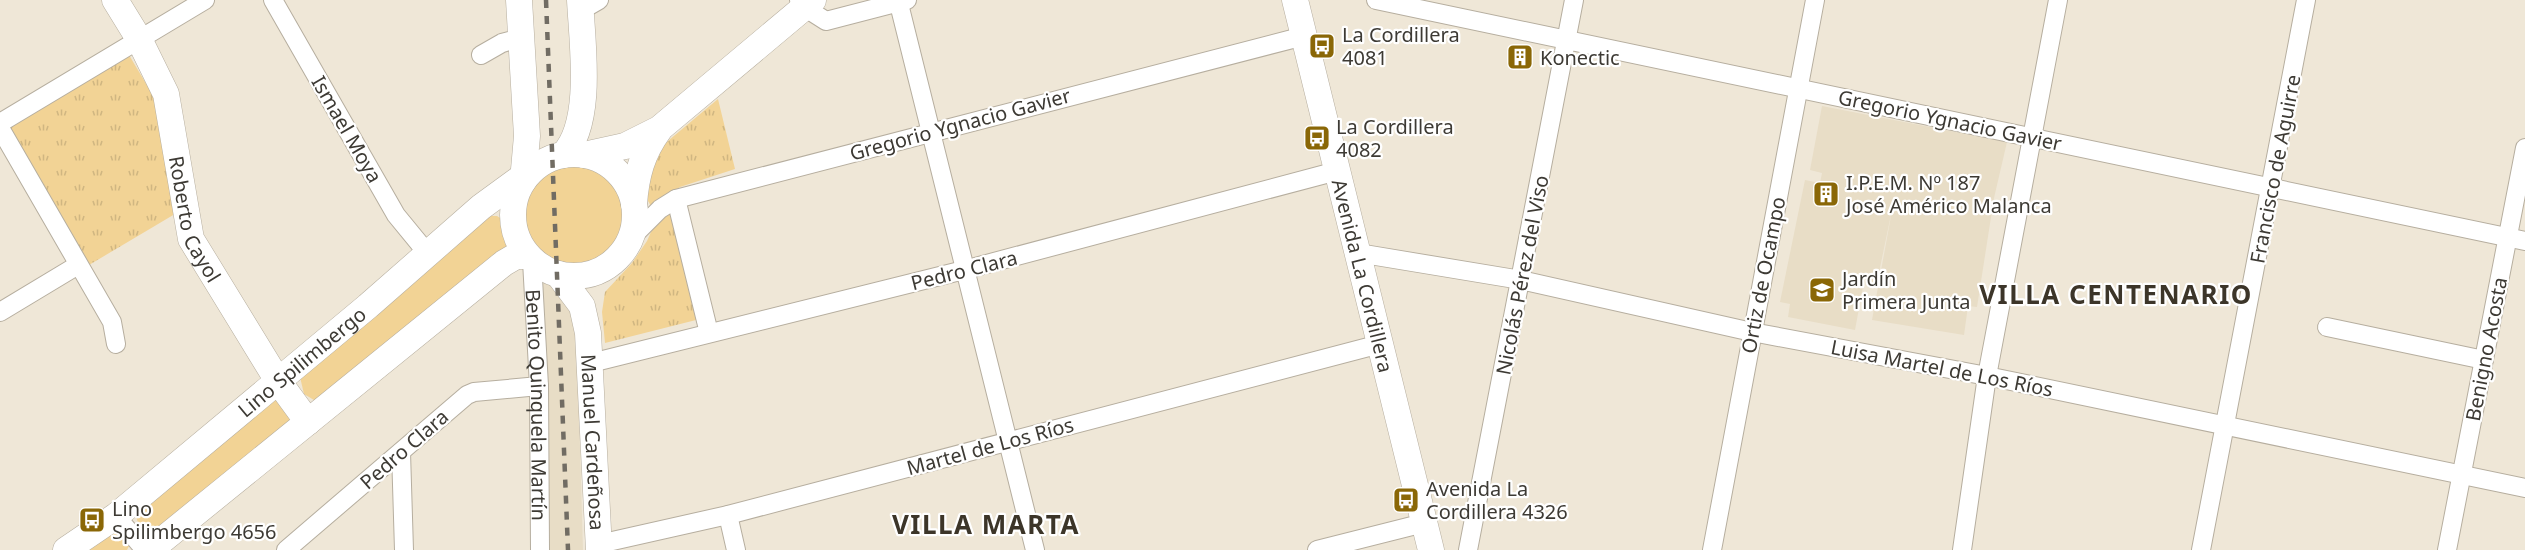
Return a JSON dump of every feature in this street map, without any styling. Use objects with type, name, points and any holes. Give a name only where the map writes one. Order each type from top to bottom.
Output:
[{"type":"main road","name":"Roberto Cayol","points":[[115,0],[139,39],[159,78],[169,105],[191,239],[278,381],[308,422]]},
{"type":"main road","points":[[519,0],[527,175],[514,201],[513,223],[520,244],[530,258]]},
{"type":"main road","name":"Avenida La Cordillera","points":[[1295,0],[1431,550]]},
{"type":"main road","name":"Lino Spilimbergo","points":[[66,550],[116,516],[481,207],[546,161],[636,142],[659,129],[805,2]]},
{"type":"main road","points":[[583,96],[592,126],[584,154],[570,148],[576,136],[583,96],[586,4]]},
{"type":"main road","name":"Lino Spilimbergo","points":[[530,258],[542,268],[558,274],[585,276],[612,264],[631,238],[635,221],[634,204],[641,159],[659,129]]},
{"type":"main road","name":"Lino Spilimbergo","points":[[584,154],[619,174],[634,204]]},
{"type":"main road","points":[[150,550],[504,263],[516,256],[530,258]]},
{"type":"main road","name":"Manuel Cardeñosa","points":[[588,333],[595,296],[612,264]]},
{"type":"main road","name":"Manuel Cardeñosa","points":[[558,274],[582,306],[588,333],[599,547]]},
{"type":"street","points":[[116,344],[112,322],[78,265],[2,118],[204,0]]},
{"type":"street","name":"Ismael Moya","points":[[273,0],[396,216],[428,254]]},
{"type":"street","name":"Gregorio Ygnacio Gavier","points":[[1376,0],[2516,239]]},
{"type":"street","name":"Nicolás Pérez del Viso","points":[[1468,550],[1574,0]]},
{"type":"street","name":"Ortiz de Ocampo","points":[[1712,550],[1815,0]]},
{"type":"street","points":[[1962,550],[1987,376],[2058,0]]},
{"type":"street","name":"Francisco de Aguirre","points":[[2201,550],[2306,0]]},
{"type":"street","points":[[805,2],[826,21],[901,1],[930,132],[1035,550]]},
{"type":"street","name":"Gregorio Ygnacio Gavier","points":[[631,238],[652,215],[668,202],[676,199],[1304,36]]},
{"type":"street","points":[[481,55],[502,43],[520,38]]},
{"type":"street","name":"Benigno Acosta","points":[[2447,550],[2484,360],[2516,239],[2525,148]]},
{"type":"street","name":"Pedro Clara","points":[[591,363],[964,270],[1337,171]]},
{"type":"street","points":[[676,199],[709,333]]},
{"type":"street","name":"Luisa Martel de Los Ríos","points":[[1358,254],[1521,280],[1752,332],[2225,424],[2525,488]]},
{"type":"street","name":"Benito Quinquela Martín","points":[[530,258],[539,386],[540,550]]},
{"type":"street","points":[[0,312],[78,265]]},
{"type":"street","points":[[2327,327],[2484,360]]},
{"type":"street","name":"Martel de Los Ríos","points":[[599,547],[1380,344]]},
{"type":"street","name":"Pedro Clara","points":[[286,550],[467,395],[474,392],[539,386]]},
{"type":"street","points":[[401,452],[404,550]]},
{"type":"street","points":[[728,515],[736,550]]},
{"type":"street","points":[[116,516],[145,550]]},
{"type":"street","points":[[1317,550],[1424,523]]},
{"type":"shaded area","points":[[1822,106],[2007,142],[1994,198],[1977,307],[1968,306],[1964,335],[1872,320],[1893,205],[1876,287],[1866,285],[1864,281],[1855,330],[1788,317],[1790,304],[1780,302],[1805,180],[1820,183],[1822,173],[1810,170]]},
{"type":"shaded area","points":[[542,275],[576,309],[583,550],[548,550]]},
{"type":"green space","points":[[129,55],[160,107],[180,211],[89,265],[7,127]]},
{"type":"green space","points":[[718,99],[735,169],[680,187],[651,206],[645,196],[650,156]]},
{"type":"green space","points":[[574,164],[594,167],[603,172],[617,186],[622,195],[625,215],[622,235],[617,244],[603,258],[594,263],[574,266],[554,263],[545,258],[531,244],[526,235],[523,215],[526,195],[531,186],[545,172],[554,167]]},
{"type":"green space","points":[[674,210],[700,319],[605,343],[602,312],[605,292],[632,263],[647,241],[654,225]]},
{"type":"green space","points":[[497,216],[508,223],[508,241],[505,250],[321,400],[314,400],[304,394],[300,377],[479,219]]},
{"type":"green space","points":[[271,399],[277,400],[290,415],[289,424],[151,534],[141,528],[136,511]]},
{"type":"green space","points":[[122,532],[131,542],[127,550],[77,550],[106,534]]},
{"type":"railway","points":[[546,0],[568,550]]},
{"type":"place","name":"La Cordillera 4081","points":[[1322,46]]},
{"type":"place","name":"Konectic","points":[[1520,57]]},
{"type":"place","name":"La Cordillera 4082","points":[[1317,138]]},
{"type":"place","name":"I.P.E.M. Nº 187 José Américo Malanca","points":[[1826,194]]},
{"type":"place","name":"Jardín Primera Junta","points":[[1822,290]]},
{"type":"place","name":"Avenida La Cordillera 4326","points":[[1406,500]]},
{"type":"place","name":"Lino Spilimbergo 4656","points":[[92,520]]},
{"type":"district","name":"VILLA CENTENARIO","points":[[2116,294]]},
{"type":"district","name":"VILLA MARTA","points":[[986,524]]}]
